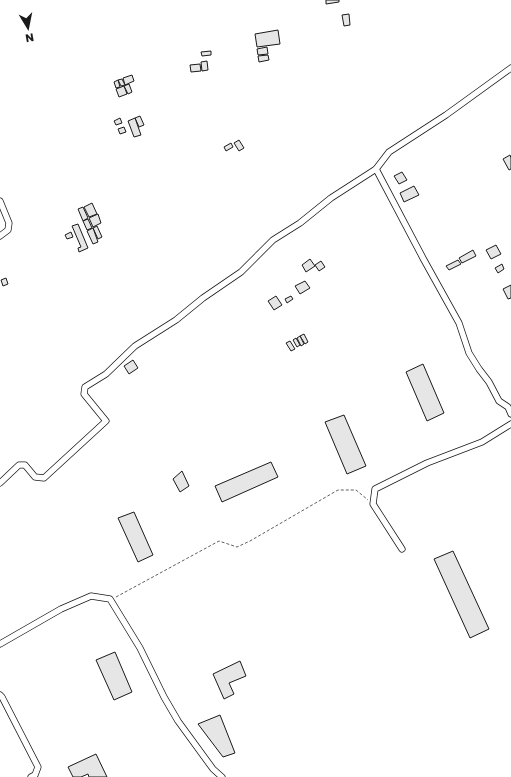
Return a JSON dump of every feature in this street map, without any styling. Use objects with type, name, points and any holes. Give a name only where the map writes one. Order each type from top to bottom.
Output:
[{"type":"street","points":[[0,484],[19,465],[25,465],[35,477],[44,478],[106,421],[84,394],[85,387],[106,374],[135,346],[176,320],[203,298],[241,272],[273,240],[376,168],[389,152],[446,115],[511,68]]},
{"type":"street","points":[[376,168],[459,323],[469,353],[500,401],[508,407],[511,414]]},
{"type":"street","points":[[0,201],[9,223],[8,230],[0,236]]},
{"type":"street","points":[[402,549],[373,504],[375,489],[427,463],[482,442],[511,424]]},
{"type":"street","points":[[0,644],[61,609],[91,596],[110,600],[140,648],[164,697],[178,721],[213,769],[222,777]]},
{"type":"street","points":[[0,695],[38,767],[36,775],[30,777]]},
{"type":"path","points":[[110,600],[219,541],[237,547],[250,541],[338,490],[356,490],[373,504]]},
{"type":"building","points":[[326,0],[339,0],[339,2],[326,4]]},
{"type":"building","points":[[349,14],[350,25],[344,26],[342,15]]},
{"type":"building","points":[[278,30],[280,44],[257,47],[255,34]]},
{"type":"building","points":[[267,47],[268,54],[258,55],[257,49]]},
{"type":"building","points":[[211,51],[211,55],[202,56],[201,52]]},
{"type":"building","points":[[268,55],[269,60],[259,62],[258,56]]},
{"type":"building","points":[[207,61],[208,70],[202,71],[201,62]]},
{"type":"building","points":[[200,64],[201,71],[191,72],[190,65]]},
{"type":"building","points":[[132,75],[134,81],[125,85],[123,78]]},
{"type":"building","points":[[122,79],[125,85],[121,86],[118,80]]},
{"type":"building","points":[[118,80],[120,87],[116,88],[114,82]]},
{"type":"building","points":[[129,84],[132,92],[128,94],[124,86]]},
{"type":"building","points":[[124,86],[127,94],[119,97],[116,89]]},
{"type":"building","points":[[140,116],[144,125],[139,127],[135,118]]},
{"type":"building","points":[[120,118],[122,123],[116,125],[114,121]]},
{"type":"building","points":[[135,118],[141,135],[134,137],[128,121]]},
{"type":"building","points":[[124,127],[126,132],[120,134],[118,129]]},
{"type":"building","points":[[239,140],[244,148],[239,151],[234,143]]},
{"type":"building","points":[[231,143],[233,147],[226,151],[224,147]]},
{"type":"building","points":[[510,155],[511,169],[509,170],[503,159]]},
{"type":"building","points":[[402,172],[407,180],[399,184],[394,176]]},
{"type":"building","points":[[414,186],[419,195],[404,202],[400,193]]},
{"type":"building","points":[[92,203],[97,214],[89,217],[84,207]]},
{"type":"building","points":[[83,207],[88,218],[83,221],[78,209]]},
{"type":"building","points":[[98,214],[101,223],[93,227],[89,218]]},
{"type":"building","points":[[88,219],[92,228],[87,230],[83,221]]},
{"type":"building","points":[[78,224],[88,248],[79,252],[78,248],[81,247],[72,226]]},
{"type":"building","points":[[97,226],[102,237],[98,239],[93,228]]},
{"type":"building","points":[[93,228],[98,242],[93,244],[87,231]]},
{"type":"building","points":[[71,232],[73,237],[67,239],[65,235]]},
{"type":"building","points":[[496,245],[501,254],[491,259],[486,250]]},
{"type":"building","points":[[473,250],[476,256],[462,263],[459,258]]},
{"type":"building","points":[[310,259],[315,266],[306,272],[302,265]]},
{"type":"building","points":[[458,260],[461,264],[449,270],[446,266]]},
{"type":"building","points":[[321,261],[325,267],[319,271],[315,265]]},
{"type":"building","points":[[502,264],[504,269],[498,273],[495,268]]},
{"type":"building","points":[[6,278],[8,284],[3,286],[1,280]]},
{"type":"building","points":[[305,281],[310,288],[300,294],[295,286]]},
{"type":"building","points":[[511,285],[511,298],[508,299],[503,289]]},
{"type":"building","points":[[276,296],[282,305],[274,310],[268,301]]},
{"type":"building","points":[[291,296],[293,299],[287,303],[285,299]]},
{"type":"building","points":[[304,334],[308,342],[305,344],[300,336]]},
{"type":"building","points":[[300,336],[304,344],[301,346],[297,338]]},
{"type":"building","points":[[296,338],[300,345],[297,347],[293,340]]},
{"type":"building","points":[[290,341],[295,349],[291,351],[286,343]]},
{"type":"building","points":[[133,360],[138,368],[129,374],[124,366]]},
{"type":"building","points":[[423,364],[444,413],[427,421],[406,372]]},
{"type":"building","points":[[344,415],[366,466],[347,474],[325,422]]},
{"type":"building","points":[[271,462],[278,477],[222,502],[215,486]]},
{"type":"building","points":[[182,471],[189,486],[180,492],[173,479]]},
{"type":"building","points":[[134,512],[153,555],[138,562],[118,518]]},
{"type":"building","points":[[453,551],[489,629],[470,638],[434,559]]},
{"type":"building","points":[[115,652],[132,692],[114,700],[96,660]]},
{"type":"building","points":[[240,661],[246,676],[229,683],[234,694],[224,699],[213,674]]},
{"type":"building","points":[[220,715],[235,753],[223,757],[198,724]]},
{"type":"building","points":[[96,754],[107,777],[89,777],[88,774],[81,777],[73,777],[68,767]]}]
